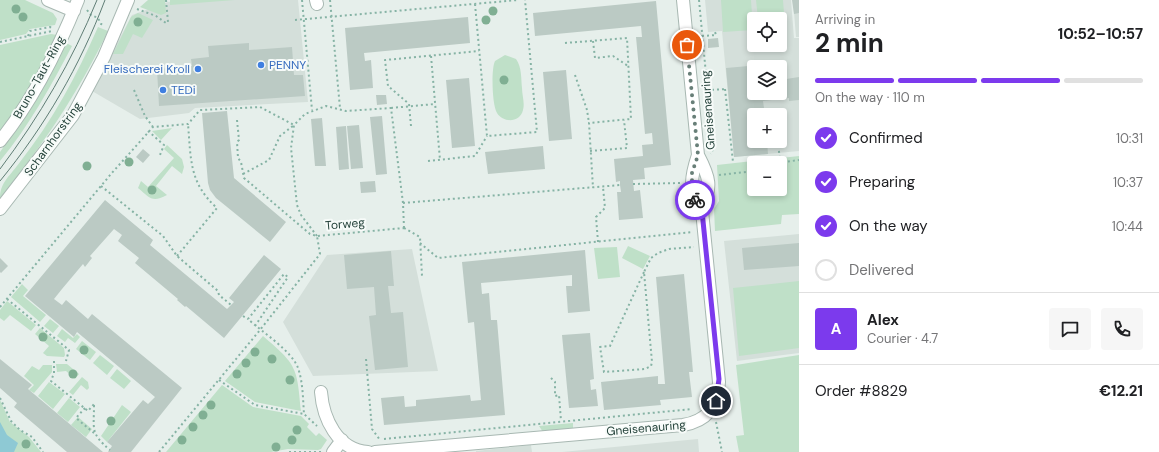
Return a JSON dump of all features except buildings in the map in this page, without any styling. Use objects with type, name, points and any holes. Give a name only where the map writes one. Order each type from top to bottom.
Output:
[{"type":"street","points":[[48,0],[79,7]]},
{"type":"street","name":"Gneisenauring","points":[[683,0],[698,155],[707,172],[709,182],[708,196],[702,211]]},
{"type":"street","name":"Scharnhorstring","points":[[0,209],[73,115],[104,57],[129,5]]},
{"type":"street","name":"Bruno-Taut-Ring","points":[[0,141],[33,94],[79,7]]},
{"type":"street","name":"Gneisenauring","points":[[321,392],[323,410],[327,421],[342,440],[354,448],[373,450],[683,425],[703,418],[710,413],[716,401],[719,382],[702,211],[694,197],[691,183],[692,173],[698,155]]},
{"type":"street","points":[[333,452],[342,440]]},
{"type":"path","points":[[129,5],[167,22],[166,0]]},
{"type":"path","points":[[302,0],[312,110]]},
{"type":"path","points":[[330,0],[340,109]]},
{"type":"path","points":[[295,20],[518,0]]},
{"type":"path","points":[[487,136],[537,132],[525,0]]},
{"type":"path","name":"Gneisenauring","points":[[699,0],[713,149],[711,160]]},
{"type":"path","points":[[428,161],[476,156],[487,136],[475,4]]},
{"type":"path","points":[[79,7],[98,18],[101,24],[104,25],[107,18]]},
{"type":"path","points":[[28,36],[30,31],[50,27],[55,30]]},
{"type":"path","points":[[0,42],[51,31]]},
{"type":"path","points":[[702,36],[716,35],[715,32]]},
{"type":"path","points":[[565,44],[627,38],[630,62],[628,66],[631,119],[589,123]]},
{"type":"path","points":[[593,41],[595,58],[613,56],[628,66]]},
{"type":"path","points":[[411,126],[409,104],[388,86],[385,60],[479,51]]},
{"type":"path","points":[[431,56],[440,160]]},
{"type":"path","points":[[575,75],[587,110],[593,188]]},
{"type":"path","points":[[707,90],[726,89],[733,162]]},
{"type":"path","points":[[134,90],[145,116],[153,127]]},
{"type":"path","points":[[243,174],[269,160],[280,136],[312,110],[326,106],[346,111],[435,104]]},
{"type":"path","points":[[0,307],[101,186],[153,127],[188,124],[200,110],[260,107],[294,125]]},
{"type":"path","points":[[391,108],[403,203],[404,228],[420,237],[422,276]]},
{"type":"path","points":[[237,120],[239,140],[237,142],[238,158],[241,162],[244,178],[310,234],[318,236]]},
{"type":"path","points":[[590,151],[627,148],[624,120]]},
{"type":"path","points":[[177,256],[217,208],[205,196],[193,174],[188,124]]},
{"type":"path","points":[[294,125],[290,148],[298,205],[301,215],[318,236]]},
{"type":"path","points":[[148,131],[164,145],[160,155]]},
{"type":"path","points":[[787,162],[799,160]]},
{"type":"path","points":[[709,182],[716,176],[747,172]]},
{"type":"path","points":[[633,184],[691,183]]},
{"type":"path","points":[[101,186],[163,236],[177,256],[218,291],[219,295],[231,305]]},
{"type":"path","points":[[403,203],[620,186]]},
{"type":"path","points":[[598,242],[596,216],[605,208],[603,187]]},
{"type":"path","name":"Torweg","points":[[159,452],[220,380],[320,254],[318,236],[404,228]]},
{"type":"path","points":[[420,243],[438,258],[704,231]]},
{"type":"path","points":[[644,272],[651,365],[646,368],[604,372],[600,347],[610,346],[644,272],[651,258],[662,251],[705,246]]},
{"type":"path","points":[[248,320],[284,274],[288,277],[255,326]]},
{"type":"path","points":[[7,299],[69,350],[66,361]]},
{"type":"path","points":[[243,316],[289,354],[296,363],[299,372],[304,414]]},
{"type":"path","points":[[366,359],[372,428],[381,441]]},
{"type":"path","points":[[54,361],[54,373],[51,381],[88,411],[94,404],[94,433]]},
{"type":"path","points":[[551,378],[555,382],[555,396],[559,395],[561,421]]},
{"type":"path","points":[[220,380],[255,405],[304,414],[320,430]]},
{"type":"path","points":[[0,398],[12,421],[20,430],[32,437],[43,452]]},
{"type":"path","points":[[85,408],[76,418],[94,433],[97,439],[110,450]]},
{"type":"path","points":[[373,450],[381,441],[388,437],[698,409]]},
{"type":"path","points":[[715,419],[722,452]]},
{"type":"path","points":[[289,452],[328,452]]},
{"type":"shaded area","points":[[188,0],[298,0],[308,102],[195,108],[189,113],[140,119],[92,91],[132,15],[168,2]]},
{"type":"shaded area","points":[[705,0],[791,0],[794,38],[799,38],[799,151],[734,157],[722,31],[708,32]]},
{"type":"shaded area","points":[[793,0],[799,0],[799,37],[796,37]]},
{"type":"shaded area","points":[[799,234],[799,353],[737,361],[724,241]]},
{"type":"shaded area","points":[[412,249],[438,371],[313,376],[283,322],[327,255]]},
{"type":"shaded area","points":[[698,439],[699,452],[562,452]]},
{"type":"shaded area","points":[[531,445],[532,452],[476,452],[476,451]]},
{"type":"green space","points":[[0,0],[25,0],[53,13],[57,19],[55,25],[30,29],[26,34],[0,40]]},
{"type":"green space","points":[[148,0],[165,0],[166,13],[161,15],[140,7]]},
{"type":"green space","points":[[170,0],[235,0],[170,5]]},
{"type":"green space","points":[[721,0],[751,0],[752,12],[747,12],[747,30],[723,32]]},
{"type":"green space","points":[[756,0],[783,0],[784,12],[757,12]]},
{"type":"green space","points":[[138,13],[153,20],[142,38],[133,34],[123,54],[113,54],[131,17]]},
{"type":"green space","points":[[98,27],[108,31],[85,76],[46,138],[0,198],[0,192],[4,183],[32,146],[64,97]]},
{"type":"green space","points":[[51,34],[57,35],[31,90],[0,131],[0,45]]},
{"type":"green space","points":[[66,43],[72,46],[56,76],[21,134],[0,161],[0,152],[26,115]]},
{"type":"green space","points":[[505,55],[516,59],[518,62],[524,102],[523,110],[519,117],[511,120],[503,119],[497,113],[493,95],[495,61]]},
{"type":"green space","points":[[172,128],[161,140],[152,131]]},
{"type":"green space","points":[[167,145],[182,159],[184,167],[182,174],[172,166],[156,186],[167,195],[154,199],[138,188],[141,181],[148,187],[174,158],[164,149]]},
{"type":"green space","points":[[799,156],[799,214],[782,215],[781,224],[715,231],[714,209],[719,201],[717,165],[747,162],[747,196],[787,196],[787,157]]},
{"type":"green space","points":[[628,246],[650,256],[643,269],[622,258]]},
{"type":"green space","points":[[617,247],[620,277],[598,279],[594,248]]},
{"type":"green space","points":[[799,281],[799,348],[739,356],[733,288]]},
{"type":"green space","points":[[22,284],[28,290],[23,296],[46,315],[40,322],[11,297]]},
{"type":"green space","points":[[7,301],[36,325],[31,331],[10,315],[4,321],[0,318],[0,310]]},
{"type":"green space","points":[[50,319],[59,326],[53,333],[44,326]]},
{"type":"green space","points":[[40,328],[64,348],[64,357],[47,356],[43,353],[49,346],[35,334]]},
{"type":"green space","points":[[62,329],[73,338],[77,334],[80,337],[75,343],[68,338],[65,342],[57,336]]},
{"type":"green space","points":[[263,336],[283,354],[293,368],[298,385],[301,411],[255,402],[225,381]]},
{"type":"green space","points":[[82,341],[96,352],[90,360],[76,349]]},
{"type":"green space","points":[[100,355],[114,366],[107,375],[93,363]]},
{"type":"green space","points":[[799,355],[799,452],[739,452],[736,436],[744,435],[736,365]]},
{"type":"green space","points":[[56,364],[67,364],[79,374],[75,379],[66,371],[57,372]]},
{"type":"green space","points":[[43,365],[52,365],[52,372],[34,393],[29,390],[34,385],[24,376],[32,366],[39,370]]},
{"type":"green space","points":[[117,369],[131,381],[124,389],[110,378]]},
{"type":"green space","points":[[82,377],[88,382],[89,388],[87,390],[81,385],[73,395],[69,392]]},
{"type":"green space","points":[[49,382],[65,394],[53,409],[38,396]]},
{"type":"green space","points":[[222,385],[253,407],[301,416],[309,424],[307,427],[316,436],[319,433],[327,440],[321,449],[318,450],[288,449],[271,452],[166,452]]},
{"type":"green space","points":[[69,398],[80,407],[68,422],[57,413]]},
{"type":"green space","points":[[0,400],[10,422],[29,437],[41,452],[0,452]]},
{"type":"green space","points":[[122,405],[131,412],[107,442],[101,436]]},
{"type":"green space","points":[[78,417],[92,429],[86,437],[71,425]]},
{"type":"green space","points":[[573,423],[573,429],[543,432],[539,426]]},
{"type":"water","points":[[0,422],[7,435],[18,443],[14,452],[0,452]]},
{"type":"tram line","points":[[0,169],[29,129],[54,88],[77,45],[97,0]]},
{"type":"tram line","points":[[0,181],[32,139],[60,95],[73,72],[105,0]]},
{"type":"way so far","points":[[687,45],[698,155],[692,173],[691,183],[695,200]]},
{"type":"place","name":"PENNY","points":[[261,65]]},
{"type":"place","name":"Fleischerei Kroll","points":[[198,69]]},
{"type":"place","name":"TEDi","points":[[163,90]]},
{"type":"route","points":[[695,200],[702,211],[719,379],[719,389],[716,401]]}]
